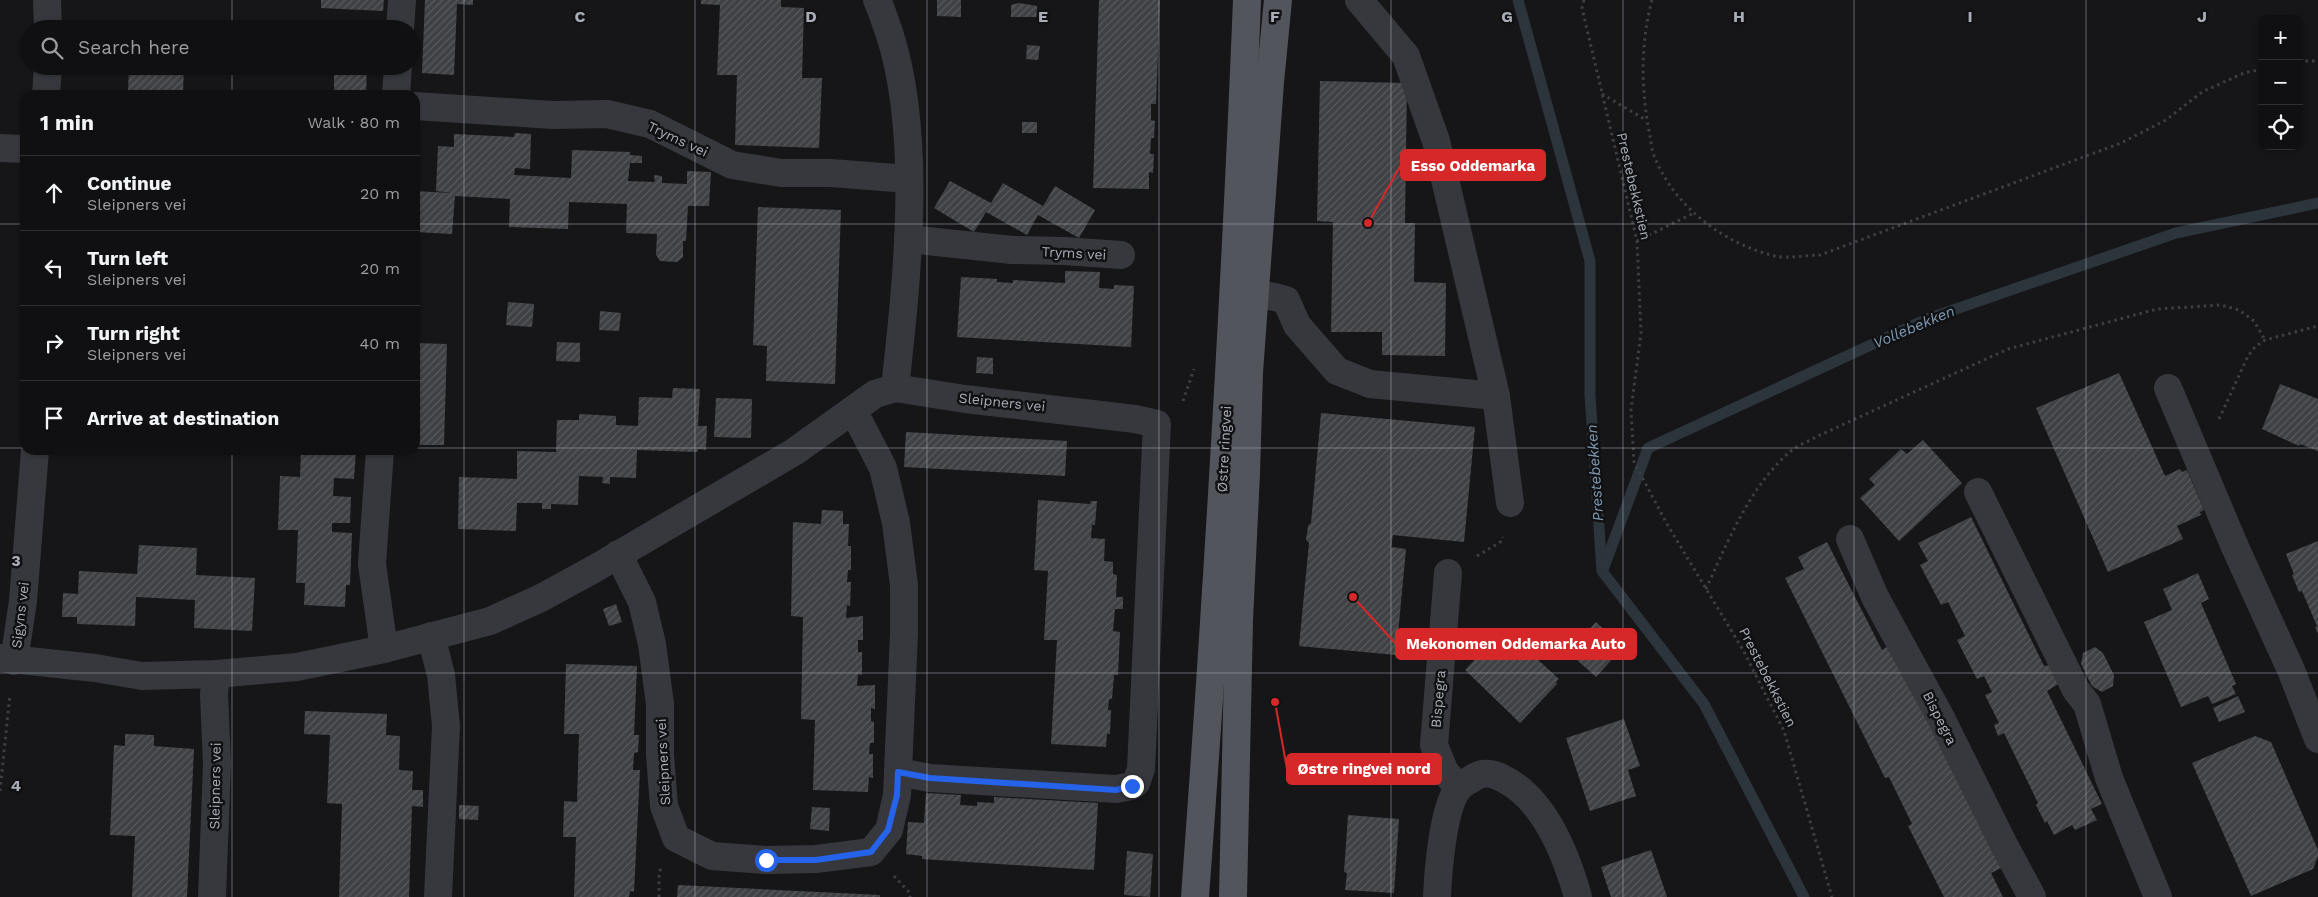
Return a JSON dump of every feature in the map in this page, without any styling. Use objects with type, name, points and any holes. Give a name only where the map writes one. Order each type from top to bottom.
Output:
[{"type":"main road","name":"Østre ringvei","points":[[1233,897],[1238,620],[1249,373],[1245,292],[1247,0]]},
{"type":"main road","name":"Østre ringvei","points":[[1195,897],[1211,675],[1245,292],[1278,0]]},
{"type":"street","points":[[48,0],[48,20]]},
{"type":"street","points":[[401,20],[402,0]]},
{"type":"street","points":[[7,660],[95,668],[142,676],[216,674],[297,667],[384,650],[490,621],[541,598],[618,554],[786,457],[875,394],[894,388],[902,324],[908,239],[907,130],[899,62],[877,0]]},
{"type":"street","points":[[1358,0],[1406,56],[1436,141],[1496,396],[1510,503]]},
{"type":"street","points":[[46,90],[47,75]]},
{"type":"street","points":[[396,90],[397,75]]},
{"type":"street","name":"Tryms vei","points":[[420,107],[449,110],[553,115],[607,114],[650,124],[732,165],[781,172],[831,173],[908,179]]},
{"type":"street","points":[[0,148],[20,149]]},
{"type":"street","name":"Tryms vei","points":[[908,239],[1012,250],[1064,251],[1121,256]]},
{"type":"street","points":[[1245,292],[1286,300],[1297,325],[1337,371],[1370,384],[1496,396]]},
{"type":"street","name":"Sleipners vei","points":[[894,388],[965,399],[1115,416],[1157,424],[1142,760],[1136,782],[1132,786],[1116,790],[930,778],[898,772]]},
{"type":"street","points":[[2168,388],[2235,547],[2291,670],[2318,739]]},
{"type":"street","name":"Sleipners vei","points":[[618,554],[642,602],[652,644],[660,704],[660,755],[664,806],[676,838],[712,856],[816,860],[871,852],[888,830],[897,795],[904,633],[904,585],[896,523],[883,468],[853,410]]},
{"type":"street","name":"Sigyns vei","points":[[7,660],[22,602],[35,455]]},
{"type":"street","points":[[380,455],[372,564],[384,650]]},
{"type":"street","points":[[1978,492],[2076,690],[2087,704],[2109,778],[2158,897]]},
{"type":"street","name":"Bispegra","points":[[1850,539],[1875,597],[1941,718],[2032,897]]},
{"type":"street","name":"Bispegra","points":[[1448,573],[1434,745],[1445,772],[1458,787]]},
{"type":"street","points":[[432,636],[441,675],[446,726],[438,897]]},
{"type":"street","name":"Sleipners vei","points":[[212,897],[217,764],[214,694],[216,674]]},
{"type":"street","points":[[1437,897],[1439,860],[1452,801],[1458,787],[1477,775],[1490,772],[1514,784],[1532,800],[1552,832],[1570,870],[1578,897]]},
{"type":"path","name":"Prestebekkstien","points":[[1584,0],[1582,8],[1637,241],[1641,333],[1631,410],[1634,462],[1660,510],[1743,650],[1784,732],[1832,897]]},
{"type":"path","points":[[1652,0],[1642,57],[1647,120],[1654,158],[1677,197],[1694,213],[1738,243],[1776,256],[1820,255],[2121,143],[2166,120],[2202,92],[2244,73],[2258,70]]},
{"type":"path","points":[[2303,61],[2318,61]]},
{"type":"path","points":[[1601,94],[1647,120]]},
{"type":"path","points":[[1637,241],[1694,213]]},
{"type":"path","points":[[1706,589],[1736,525],[1768,476],[1792,451],[1827,432],[2008,349],[2157,309],[2221,306],[2239,310],[2254,321],[2266,340]]},
{"type":"path","points":[[2217,423],[2248,356],[2255,347],[2266,340],[2318,326]]},
{"type":"path","points":[[1448,573],[1502,540],[1510,503]]},
{"type":"path","points":[[0,790],[7,660]]},
{"type":"building","points":[[321,0],[384,0],[383,11],[321,8]]},
{"type":"building","points":[[425,0],[473,0],[473,5],[457,4],[454,75],[422,73]]},
{"type":"building","points":[[701,0],[781,0],[781,7],[804,8],[802,78],[822,78],[819,148],[735,145],[737,75],[717,75],[720,5],[701,4]]},
{"type":"building","points":[[937,0],[961,0],[961,17],[937,16]]},
{"type":"building","points":[[1099,0],[1160,0],[1156,104],[1151,104],[1151,120],[1155,121],[1154,138],[1151,138],[1150,154],[1154,154],[1153,173],[1149,172],[1149,189],[1093,188]]},
{"type":"building","points":[[1019,3],[1037,6],[1037,17],[1011,17],[1011,5]]},
{"type":"building","points":[[1027,45],[1040,46],[1038,60],[1026,59]]},
{"type":"building","points":[[129,75],[184,75],[183,90],[128,90]]},
{"type":"building","points":[[334,75],[367,75],[366,90],[334,90]]},
{"type":"building","points":[[1320,81],[1407,83],[1405,223],[1415,223],[1414,282],[1446,283],[1445,356],[1382,355],[1382,332],[1331,332],[1333,222],[1317,221]]},
{"type":"building","points":[[1022,122],[1037,122],[1037,133],[1022,133]]},
{"type":"building","points":[[515,133],[531,134],[530,169],[515,168],[514,175],[571,178],[572,150],[630,152],[630,155],[642,156],[642,163],[630,163],[628,181],[655,182],[654,175],[662,176],[662,183],[687,184],[687,171],[711,172],[709,206],[688,206],[686,241],[683,241],[683,257],[677,262],[660,261],[656,255],[657,234],[626,233],[627,204],[569,202],[568,229],[509,227],[510,199],[455,196],[452,234],[420,232],[420,191],[451,193],[436,191],[438,146],[454,147],[454,134],[514,137]]},
{"type":"building","points":[[950,181],[991,203],[1003,183],[1043,206],[1055,186],[1095,210],[1079,238],[1038,215],[1027,235],[986,212],[974,232],[934,208]]},
{"type":"building","points":[[758,207],[841,210],[835,384],[766,381],[767,346],[753,345]]},
{"type":"building","points":[[1065,271],[1100,272],[1099,288],[1114,289],[1114,285],[1134,286],[1131,347],[957,337],[961,277],[997,279],[997,282],[1013,283],[1013,280],[1065,283]]},
{"type":"building","points":[[508,302],[534,304],[532,327],[506,325]]},
{"type":"building","points":[[600,311],[621,313],[619,331],[599,330]]},
{"type":"building","points":[[557,342],[580,343],[580,362],[556,361]]},
{"type":"building","points":[[420,343],[447,344],[444,445],[420,445]]},
{"type":"building","points":[[977,357],[993,358],[993,374],[976,373]]},
{"type":"building","points":[[2119,373],[2165,476],[2180,469],[2182,472],[2187,470],[2204,510],[2200,512],[2201,515],[2177,526],[2183,539],[2108,572],[2036,408]]},
{"type":"building","points":[[2280,384],[2318,399],[2318,451],[2300,444],[2299,446],[2262,429]]},
{"type":"building","points":[[673,388],[700,389],[698,426],[707,426],[706,450],[698,449],[697,452],[637,450],[636,478],[610,477],[610,484],[602,483],[603,477],[579,476],[578,505],[551,504],[551,509],[542,509],[542,503],[517,503],[516,531],[458,529],[459,477],[517,479],[517,451],[556,452],[557,420],[579,420],[579,414],[616,416],[616,425],[638,426],[639,397],[672,398]]},
{"type":"building","points":[[716,398],[752,399],[751,438],[714,437]]},
{"type":"building","points":[[1321,413],[1475,427],[1464,542],[1393,535],[1391,547],[1406,549],[1396,655],[1299,646],[1309,543],[1306,540],[1308,526],[1311,523]]},
{"type":"building","points":[[906,432],[1067,441],[1065,476],[904,467]]},
{"type":"building","points":[[1923,440],[1962,483],[1899,541],[1860,498],[1875,485],[1869,479],[1901,449],[1907,454]]},
{"type":"building","points":[[301,455],[356,455],[354,479],[334,478],[333,496],[351,497],[350,523],[332,523],[332,532],[352,533],[350,585],[346,585],[345,607],[304,605],[305,583],[296,583],[298,530],[278,530],[280,476],[300,477]]},
{"type":"building","points":[[1038,500],[1090,504],[1091,501],[1097,501],[1095,525],[1092,525],[1091,538],[1105,539],[1104,561],[1113,562],[1113,574],[1117,575],[1116,597],[1123,597],[1123,609],[1115,609],[1113,631],[1120,632],[1118,675],[1114,675],[1112,699],[1109,699],[1108,710],[1111,710],[1110,734],[1107,734],[1106,747],[1051,744],[1057,640],[1044,640],[1048,571],[1034,570]]},
{"type":"building","points":[[822,510],[843,511],[843,524],[849,524],[848,546],[851,546],[851,570],[848,570],[847,582],[851,582],[850,606],[847,605],[846,618],[863,616],[863,640],[858,640],[858,652],[862,652],[862,675],[858,674],[857,686],[875,685],[875,709],[871,708],[871,721],[874,722],[874,743],[870,743],[869,754],[873,754],[873,778],[869,777],[868,792],[813,790],[815,720],[801,719],[803,617],[791,616],[793,522],[821,524]]},
{"type":"building","points":[[1971,517],[2044,666],[2051,665],[2060,683],[2047,691],[2102,804],[2091,809],[2097,820],[2075,830],[2072,825],[2054,835],[2047,821],[2045,823],[2036,805],[2038,803],[2004,733],[1998,736],[1994,725],[1999,723],[1985,695],[1992,692],[1984,676],[1977,679],[1957,640],[1965,636],[1948,602],[1941,605],[1920,565],[1928,561],[1918,543]]},
{"type":"building","points":[[2318,541],[2318,634],[2315,627],[2317,626],[2302,591],[2299,592],[2292,575],[2294,574],[2286,554]]},
{"type":"building","points":[[1827,542],[1882,650],[1890,645],[2001,868],[1991,873],[2003,897],[1944,897],[1908,826],[1912,824],[1889,777],[1885,778],[1785,578],[1804,569],[1798,557]]},
{"type":"building","points":[[139,545],[197,548],[196,575],[255,578],[252,631],[194,628],[195,600],[136,597],[135,626],[77,624],[77,617],[62,617],[63,593],[78,594],[79,571],[137,574]]},
{"type":"building","points":[[2198,573],[2209,599],[2201,603],[2236,684],[2232,686],[2236,694],[2212,704],[2208,696],[2181,707],[2144,622],[2172,610],[2163,589]]},
{"type":"building","points":[[616,604],[622,622],[609,626],[603,609]]},
{"type":"building","points":[[1596,622],[1623,647],[1596,677],[1568,652]]},
{"type":"building","points":[[1502,631],[1522,650],[1524,647],[1559,679],[1556,682],[1557,684],[1520,723],[1465,670]]},
{"type":"building","points":[[2095,647],[2103,653],[2114,675],[2113,686],[2102,692],[2092,686],[2081,664],[2083,653]]},
{"type":"building","points":[[566,664],[637,666],[634,735],[639,735],[638,752],[634,753],[633,770],[640,770],[634,892],[630,891],[629,897],[574,897],[576,837],[563,837],[564,801],[577,802],[579,734],[564,734]]},
{"type":"building","points":[[2238,696],[2245,712],[2219,722],[2213,708]]},
{"type":"building","points":[[305,711],[387,714],[386,735],[400,736],[399,770],[413,771],[412,790],[423,790],[423,807],[412,806],[409,897],[339,897],[342,804],[327,803],[330,735],[304,734]]},
{"type":"building","points":[[1624,719],[1640,766],[1628,770],[1636,796],[1590,811],[1566,738]]},
{"type":"building","points":[[125,734],[154,735],[154,746],[194,749],[187,897],[132,897],[135,836],[110,835],[114,745],[125,746]]},
{"type":"building","points":[[2255,736],[2271,742],[2318,850],[2318,856],[2313,869],[2251,896],[2192,763]]},
{"type":"building","points":[[926,793],[961,795],[960,805],[977,806],[977,802],[994,803],[994,797],[1098,803],[1094,870],[922,859],[922,856],[906,854],[908,822],[924,823]]},
{"type":"building","points":[[459,805],[479,806],[478,820],[459,819]]},
{"type":"building","points":[[812,807],[830,808],[829,831],[810,829]]},
{"type":"building","points":[[1348,815],[1399,819],[1394,893],[1345,890],[1347,873],[1344,872]]},
{"type":"building","points":[[1651,850],[1667,897],[1611,897],[1601,867]]},
{"type":"building","points":[[1127,851],[1153,854],[1150,897],[1124,895]]},
{"type":"building","points":[[678,885],[880,895],[880,897],[677,897]]},
{"type":"waterway","name":"Prestebekken","points":[[1518,0],[1590,261],[1590,395],[1602,571],[1704,704],[1804,897]]},
{"type":"waterway","name":"Vollebekken","points":[[1604,567],[1648,448],[1927,319],[2176,233],[2318,203]]},
{"type":"place","name":"Esso Oddemarka","points":[[1368,223]]},
{"type":"place","name":"Mekonomen Oddemarka Auto","points":[[1353,597]]},
{"type":"place","name":"Østre ringvei nord","points":[[1275,702]]},
{"type":"route","points":[[766,860],[816,860],[871,852],[888,830],[897,795],[898,772],[930,778],[1116,790],[1132,786]]}]
